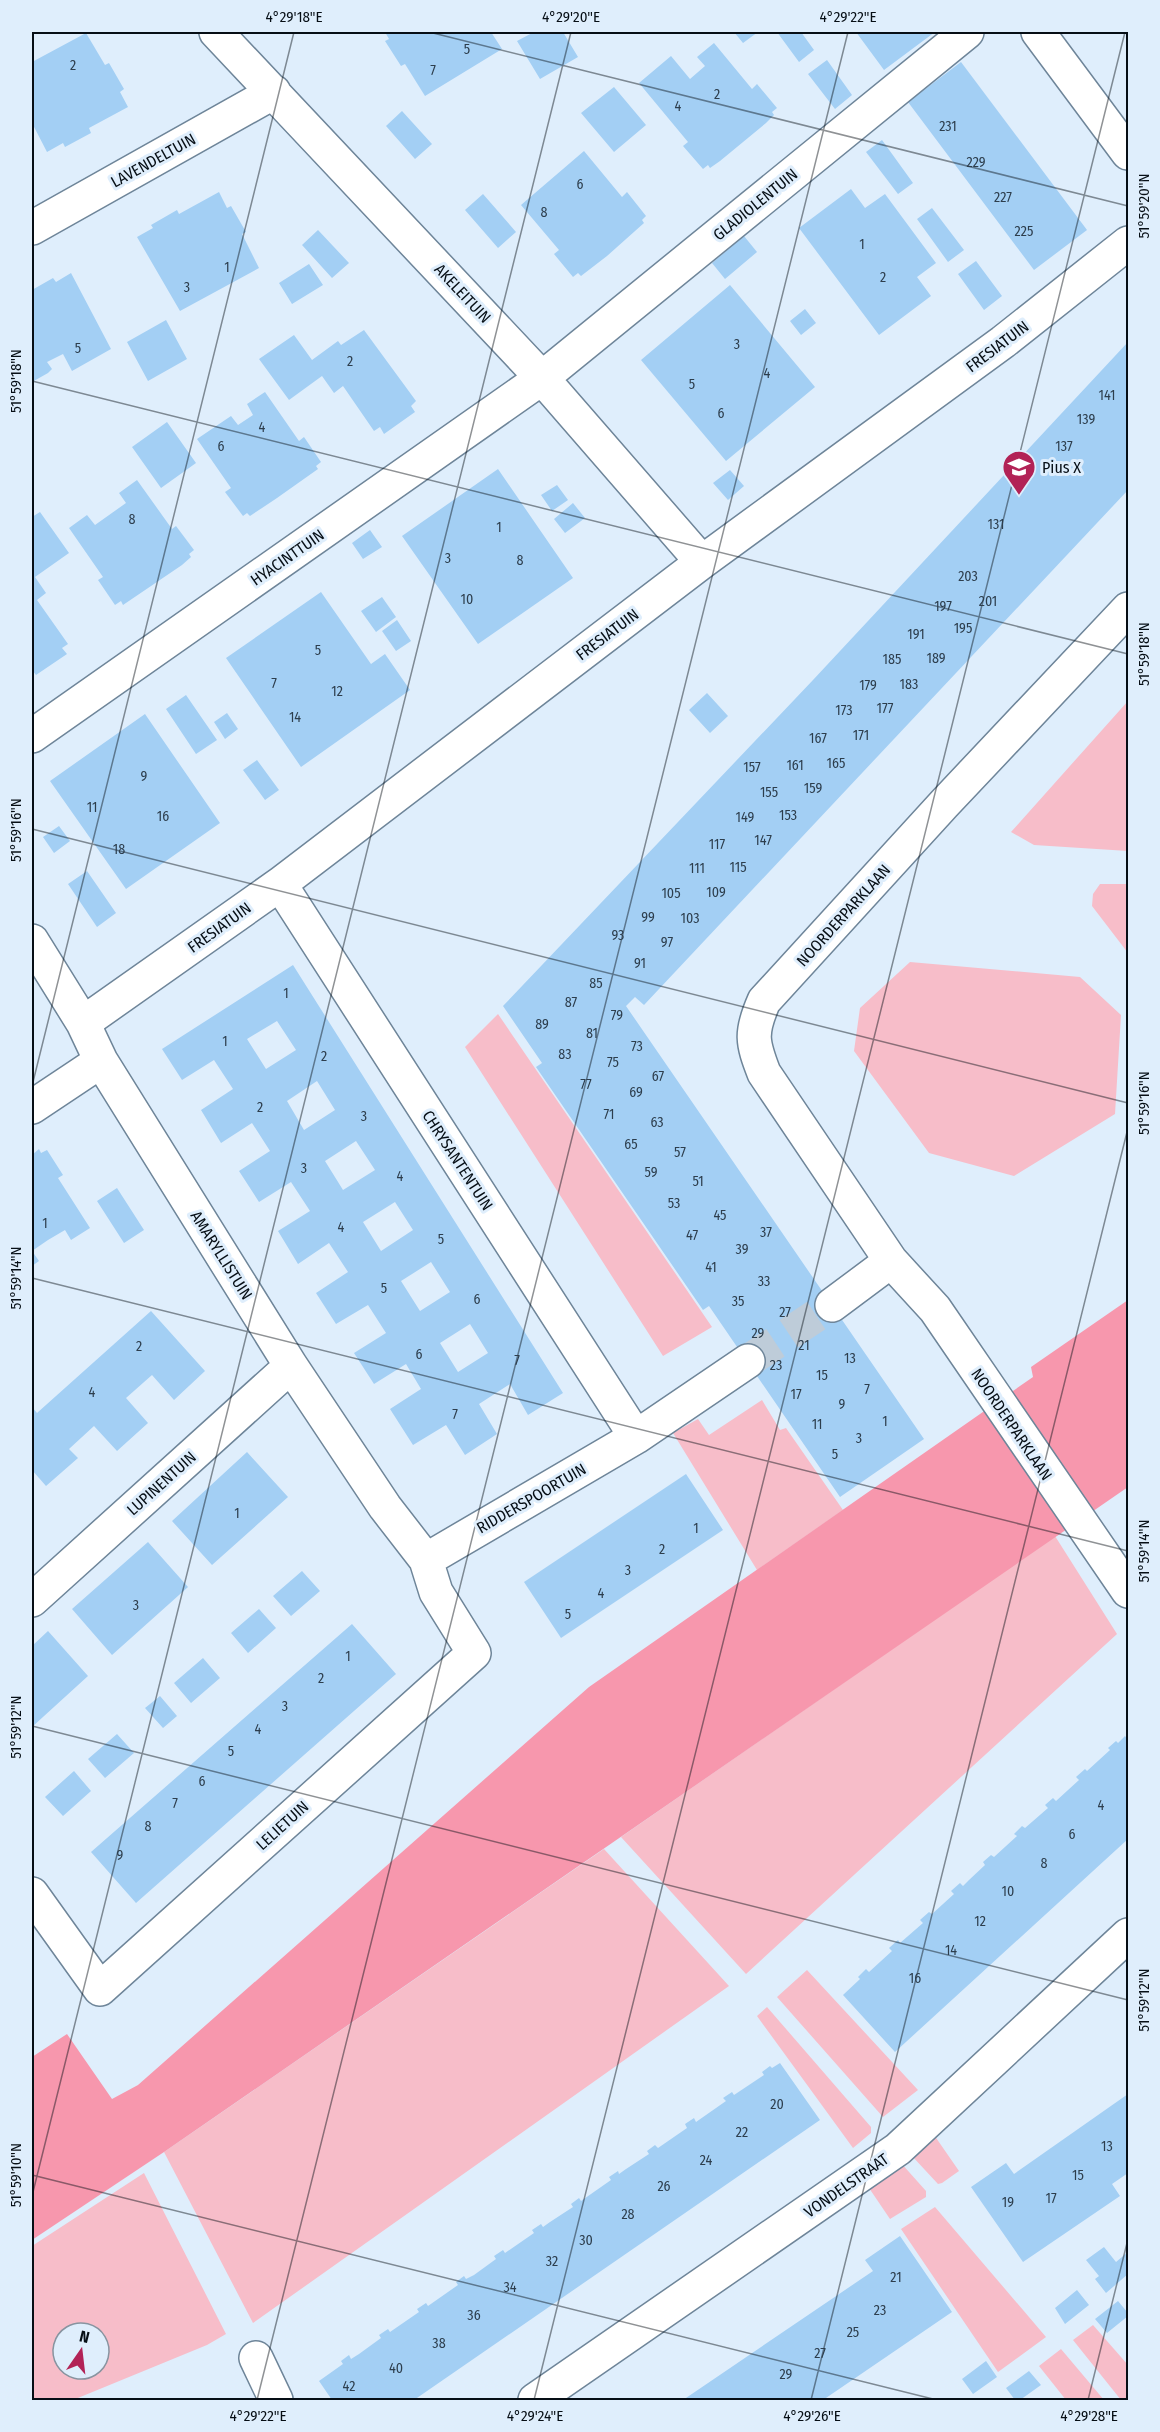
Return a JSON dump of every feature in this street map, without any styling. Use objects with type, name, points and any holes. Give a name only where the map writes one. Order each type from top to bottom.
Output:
[{"type":"street","name":"GLADIOLENTUIN","points":[[542,378],[967,32]]},
{"type":"street","points":[[1038,32],[1128,153]]},
{"type":"street","name":"AKELEITUIN","points":[[232,36],[274,92],[542,378],[702,562]]},
{"type":"street","name":"LAVENDELTUIN","points":[[32,228],[274,92]]},
{"type":"street","name":"FRESIATUIN","points":[[83,1023],[280,884],[702,562],[1003,342],[1128,243]]},
{"type":"street","name":"HYACINTTUIN","points":[[32,736],[542,378]]},
{"type":"street","name":"NOORDERPARKLAAN","points":[[1128,609],[936,813],[764,1001],[755,1022],[753,1046],[764,1073],[891,1262],[935,1309],[1128,1592]]},
{"type":"street","name":"CHRYSANTENTUIN","points":[[280,884],[636,1437]]},
{"type":"street","name":"AMARYLLISTUIN","points":[[32,941],[83,1023],[101,1061],[291,1366],[385,1508],[426,1560]]},
{"type":"street","points":[[32,1107],[101,1061]]},
{"type":"street","points":[[832,1305],[891,1262]]},
{"type":"street","points":[[636,1437],[748,1361]]},
{"type":"street","name":"LUPINENTUIN","points":[[32,1600],[291,1366]]},
{"type":"street","name":"RIDDERSPOORTUIN","points":[[426,1560],[636,1437]]},
{"type":"street","name":"LELIETUIN","points":[[32,1894],[100,1989],[474,1653],[436,1592],[426,1560]]},
{"type":"street","name":"VONDELSTRAAT","points":[[535,2400],[898,2149],[1128,1935]]},
{"type":"street","points":[[256,2358],[276,2400]]},
{"type":"shaded area","points":[[1128,701],[1128,851],[1034,845],[1011,832]]},
{"type":"shaded area","points":[[1100,884],[1128,884],[1128,953],[1092,906],[1093,894]]},
{"type":"shaded area","points":[[910,962],[1080,977],[1121,1015],[1115,1114],[1014,1176],[929,1153],[854,1051],[860,1008]]},
{"type":"shaded area","points":[[498,1014],[712,1327],[663,1356],[465,1047]]},
{"type":"shaded area","points":[[1128,1300],[1128,1487],[164,2152],[32,2240],[32,2057],[67,2034],[112,2099],[138,2085],[589,1687],[1033,1377],[1031,1367]]},
{"type":"shaded area","points":[[762,1400],[780,1430],[786,1428],[843,1510],[757,1570],[673,1433],[698,1419],[709,1435]]},
{"type":"shaded area","points":[[1055,1536],[1117,1634],[746,1974],[621,1837]]},
{"type":"shaded area","points":[[604,1849],[729,1986],[253,2323],[164,2152]]},
{"type":"shaded area","points":[[807,1970],[918,2090],[883,2117],[777,1997]]},
{"type":"shaded area","points":[[767,2007],[871,2127],[871,2133],[853,2148],[757,2016]]},
{"type":"shaded area","points":[[932,2132],[959,2171],[938,2184],[912,2156]]},
{"type":"shaded area","points":[[901,2163],[926,2191],[926,2197],[890,2219],[869,2188]]},
{"type":"shaded area","points":[[144,2173],[226,2334],[207,2345],[73,2400],[32,2400],[32,2246]]},
{"type":"shaded area","points":[[935,2207],[1046,2337],[998,2372],[901,2229]]},
{"type":"shaded area","points":[[1093,2325],[1128,2365],[1128,2400],[1121,2400],[1073,2340]]},
{"type":"shaded area","points":[[1061,2349],[1104,2400],[1066,2400],[1039,2366]]},
{"type":"building","points":[[385,32],[491,32],[502,49],[425,96],[405,64],[401,66],[385,41],[389,39]]},
{"type":"building","points":[[534,32],[563,32],[578,57],[540,79],[517,41]]},
{"type":"building","points":[[734,32],[758,32],[743,43]]},
{"type":"building","points":[[777,32],[801,32],[814,50],[799,62]]},
{"type":"building","points":[[856,32],[935,32],[884,70]]},
{"type":"building","points":[[86,33],[105,65],[109,63],[124,89],[120,92],[128,107],[89,128],[91,133],[65,147],[63,143],[47,152],[32,123],[32,62]]},
{"type":"building","points":[[714,43],[752,89],[757,84],[777,108],[766,123],[720,161],[710,168],[708,165],[703,169],[683,146],[688,142],[639,83],[671,56],[690,79],[705,66],[697,57]]},
{"type":"building","points":[[827,60],[852,95],[835,109],[808,74]]},
{"type":"building","points":[[961,62],[1087,230],[1034,270],[908,102]]},
{"type":"building","points":[[614,87],[646,125],[614,152],[581,113]]},
{"type":"building","points":[[402,111],[432,144],[415,159],[386,126]]},
{"type":"building","points":[[882,140],[913,183],[898,194],[866,152]]},
{"type":"building","points":[[584,151],[622,197],[627,192],[646,216],[642,220],[644,223],[607,256],[581,276],[578,273],[573,277],[554,254],[559,250],[521,205]]},
{"type":"building","points":[[851,189],[865,208],[885,194],[936,263],[917,277],[931,296],[879,335],[799,228]]},
{"type":"building","points":[[219,192],[227,208],[231,206],[246,232],[242,234],[259,268],[180,311],[137,237],[153,228],[151,225],[177,210],[179,214]]},
{"type":"building","points":[[483,194],[516,232],[498,248],[465,210]]},
{"type":"building","points":[[932,208],[964,250],[948,262],[917,219]]},
{"type":"building","points":[[318,230],[349,263],[332,278],[302,245]]},
{"type":"building","points":[[744,236],[757,252],[725,279],[712,263]]},
{"type":"building","points":[[976,261],[1002,296],[984,310],[958,274]]},
{"type":"building","points":[[309,264],[323,285],[292,304],[279,283]]},
{"type":"building","points":[[71,273],[111,349],[72,371],[63,354],[47,362],[52,369],[32,382],[32,290],[53,278],[56,282]]},
{"type":"building","points":[[730,285],[815,387],[726,461],[641,360]]},
{"type":"building","points":[[805,309],[816,323],[801,335],[790,321]]},
{"type":"building","points":[[166,320],[187,359],[148,381],[127,342]]},
{"type":"building","points":[[364,330],[416,401],[411,406],[415,412],[384,434],[380,427],[374,431],[343,386],[334,393],[322,376],[289,400],[259,359],[294,335],[312,360],[338,341],[341,345]]},
{"type":"building","points":[[1128,342],[1128,490],[644,1005],[635,997],[626,1006],[924,1439],[840,1497],[709,1306],[703,1310],[536,1067],[542,1063],[503,1006],[813,680]]},
{"type":"building","points":[[265,392],[299,441],[304,437],[321,462],[316,466],[318,469],[277,498],[250,516],[247,513],[243,516],[225,492],[231,488],[197,439],[231,416],[238,425],[253,415],[247,404]]},
{"type":"building","points":[[167,422],[196,463],[161,488],[132,447]]},
{"type":"building","points":[[498,469],[573,578],[478,644],[402,536]]},
{"type":"building","points":[[730,470],[744,486],[728,500],[713,483]]},
{"type":"building","points":[[137,480],[172,529],[176,526],[194,550],[189,554],[191,557],[182,565],[123,605],[121,601],[115,605],[98,580],[103,577],[69,528],[87,515],[95,525],[126,503],[119,493]]},
{"type":"building","points":[[557,485],[568,500],[552,511],[541,495]]},
{"type":"building","points":[[573,503],[585,518],[565,533],[554,519]]},
{"type":"building","points":[[40,512],[69,553],[35,577],[46,593],[37,600],[68,644],[62,648],[67,654],[36,675],[32,670],[32,517]]},
{"type":"building","points":[[370,530],[382,547],[363,559],[352,543]]},
{"type":"building","points":[[321,592],[371,664],[385,654],[410,690],[301,767],[226,658]]},
{"type":"building","points":[[382,597],[396,617],[376,632],[361,611]]},
{"type":"building","points":[[397,620],[411,641],[396,651],[382,631]]},
{"type":"building","points":[[707,693],[728,716],[710,733],[689,710]]},
{"type":"building","points":[[186,695],[217,740],[196,754],[166,709]]},
{"type":"building","points":[[227,713],[238,729],[225,739],[214,722]]},
{"type":"building","points":[[145,714],[220,823],[126,889],[50,781]]},
{"type":"building","points":[[257,760],[279,790],[265,800],[243,770]]},
{"type":"building","points":[[59,826],[70,841],[54,853],[43,837]]},
{"type":"building","points":[[87,871],[116,913],[97,927],[68,884]]},
{"type":"building","points":[[293,965],[563,1393],[528,1415],[510,1384],[479,1404],[497,1434],[465,1455],[446,1425],[413,1445],[390,1409],[421,1389],[406,1364],[374,1384],[354,1353],[386,1333],[368,1305],[336,1324],[316,1293],[348,1272],[329,1243],[298,1264],[278,1231],[310,1211],[291,1182],[259,1202],[239,1171],[270,1151],[252,1123],[221,1143],[201,1110],[233,1089],[214,1060],[182,1080],[162,1049]],"holes":[[[277,1021],[296,1050],[266,1069],[247,1039]],[[317,1081],[335,1110],[304,1130],[287,1101]],[[356,1141],[375,1170],[343,1190],[325,1161]],[[395,1202],[413,1230],[381,1251],[363,1222]],[[431,1262],[450,1292],[420,1311],[401,1281]],[[470,1324],[488,1353],[458,1372],[440,1343]]]},
{"type":"building","points":[[39,1149],[41,1153],[47,1150],[63,1175],[58,1178],[90,1228],[71,1240],[65,1230],[32,1251],[32,1155]]},
{"type":"building","points":[[117,1188],[144,1230],[124,1243],[97,1201]]},
{"type":"building","points":[[32,1251],[39,1261],[32,1266]]},
{"type":"building","points":[[151,1311],[205,1371],[174,1400],[152,1375],[126,1398],[148,1423],[117,1451],[94,1426],[69,1449],[78,1458],[46,1486],[32,1470],[32,1407],[37,1413]]},
{"type":"building","points":[[247,1452],[288,1497],[212,1565],[172,1521]]},
{"type":"building","points":[[686,1474],[723,1530],[561,1638],[524,1582]]},
{"type":"building","points":[[148,1542],[188,1587],[112,1655],[72,1609]]},
{"type":"building","points":[[302,1571],[320,1591],[291,1616],[273,1596]]},
{"type":"building","points":[[259,1609],[276,1628],[248,1653],[231,1633]]},
{"type":"building","points":[[352,1624],[396,1674],[136,1903],[91,1852]]},
{"type":"building","points":[[48,1631],[88,1676],[32,1727],[32,1646]]},
{"type":"building","points":[[203,1658],[220,1678],[191,1703],[174,1683]]},
{"type":"building","points":[[160,1696],[177,1716],[163,1728],[145,1708]]},
{"type":"building","points":[[117,1734],[134,1753],[105,1778],[88,1759]]},
{"type":"building","points":[[1125,1736],[1128,1740],[1128,1839],[895,2052],[843,1995],[860,1979],[858,1977],[866,1969],[869,1972],[892,1951],[889,1948],[898,1940],[900,1943],[923,1923],[920,1920],[929,1912],[932,1914],[954,1894],[951,1891],[960,1883],[963,1886],[985,1865],[983,1862],[991,1855],[994,1857],[1017,1836],[1014,1834],[1022,1826],[1025,1828],[1048,1808],[1045,1805],[1053,1798],[1056,1801],[1079,1780],[1076,1777],[1085,1769],[1087,1771],[1110,1750],[1108,1748]]},
{"type":"building","points":[[74,1771],[91,1791],[63,1816],[45,1797]]},
{"type":"building","points":[[780,2063],[820,2120],[414,2400],[332,2400],[319,2381],[343,2364],[341,2361],[349,2355],[351,2359],[359,2354],[381,2338],[379,2335],[388,2329],[390,2332],[419,2312],[417,2309],[426,2303],[428,2306],[458,2285],[456,2282],[464,2276],[466,2279],[474,2275],[496,2259],[494,2256],[503,2250],[505,2253],[534,2233],[532,2230],[541,2224],[543,2227],[573,2207],[571,2204],[579,2198],[581,2201],[611,2180],[609,2177],[618,2171],[619,2174],[649,2154],[647,2151],[655,2145],[658,2148],[687,2128],[685,2124],[694,2118],[696,2122],[726,2101],[723,2098],[732,2092],[734,2095],[764,2075],[762,2072],[770,2066],[772,2068]]},
{"type":"building","points":[[1128,2094],[1128,2173],[1112,2184],[1120,2196],[1023,2262],[971,2187],[1006,2163],[1014,2174]]},
{"type":"building","points":[[900,2236],[952,2312],[823,2400],[683,2400],[873,2271],[865,2260]]},
{"type":"building","points":[[1104,2247],[1116,2262],[1128,2252],[1128,2274],[1106,2293],[1095,2279],[1099,2276],[1086,2260]]},
{"type":"building","points":[[1077,2290],[1089,2305],[1065,2324],[1055,2308]]},
{"type":"building","points":[[1118,2301],[1128,2316],[1107,2333],[1095,2319]]},
{"type":"building","points":[[986,2361],[997,2377],[973,2394],[962,2379]]},
{"type":"building","points":[[1029,2371],[1041,2385],[1020,2400],[1015,2400],[1006,2388]]},
{"type":"tunnel","points":[[748,1361],[832,1305]]},
{"type":"place","name":"Pius X","points":[[1019,496]]}]
